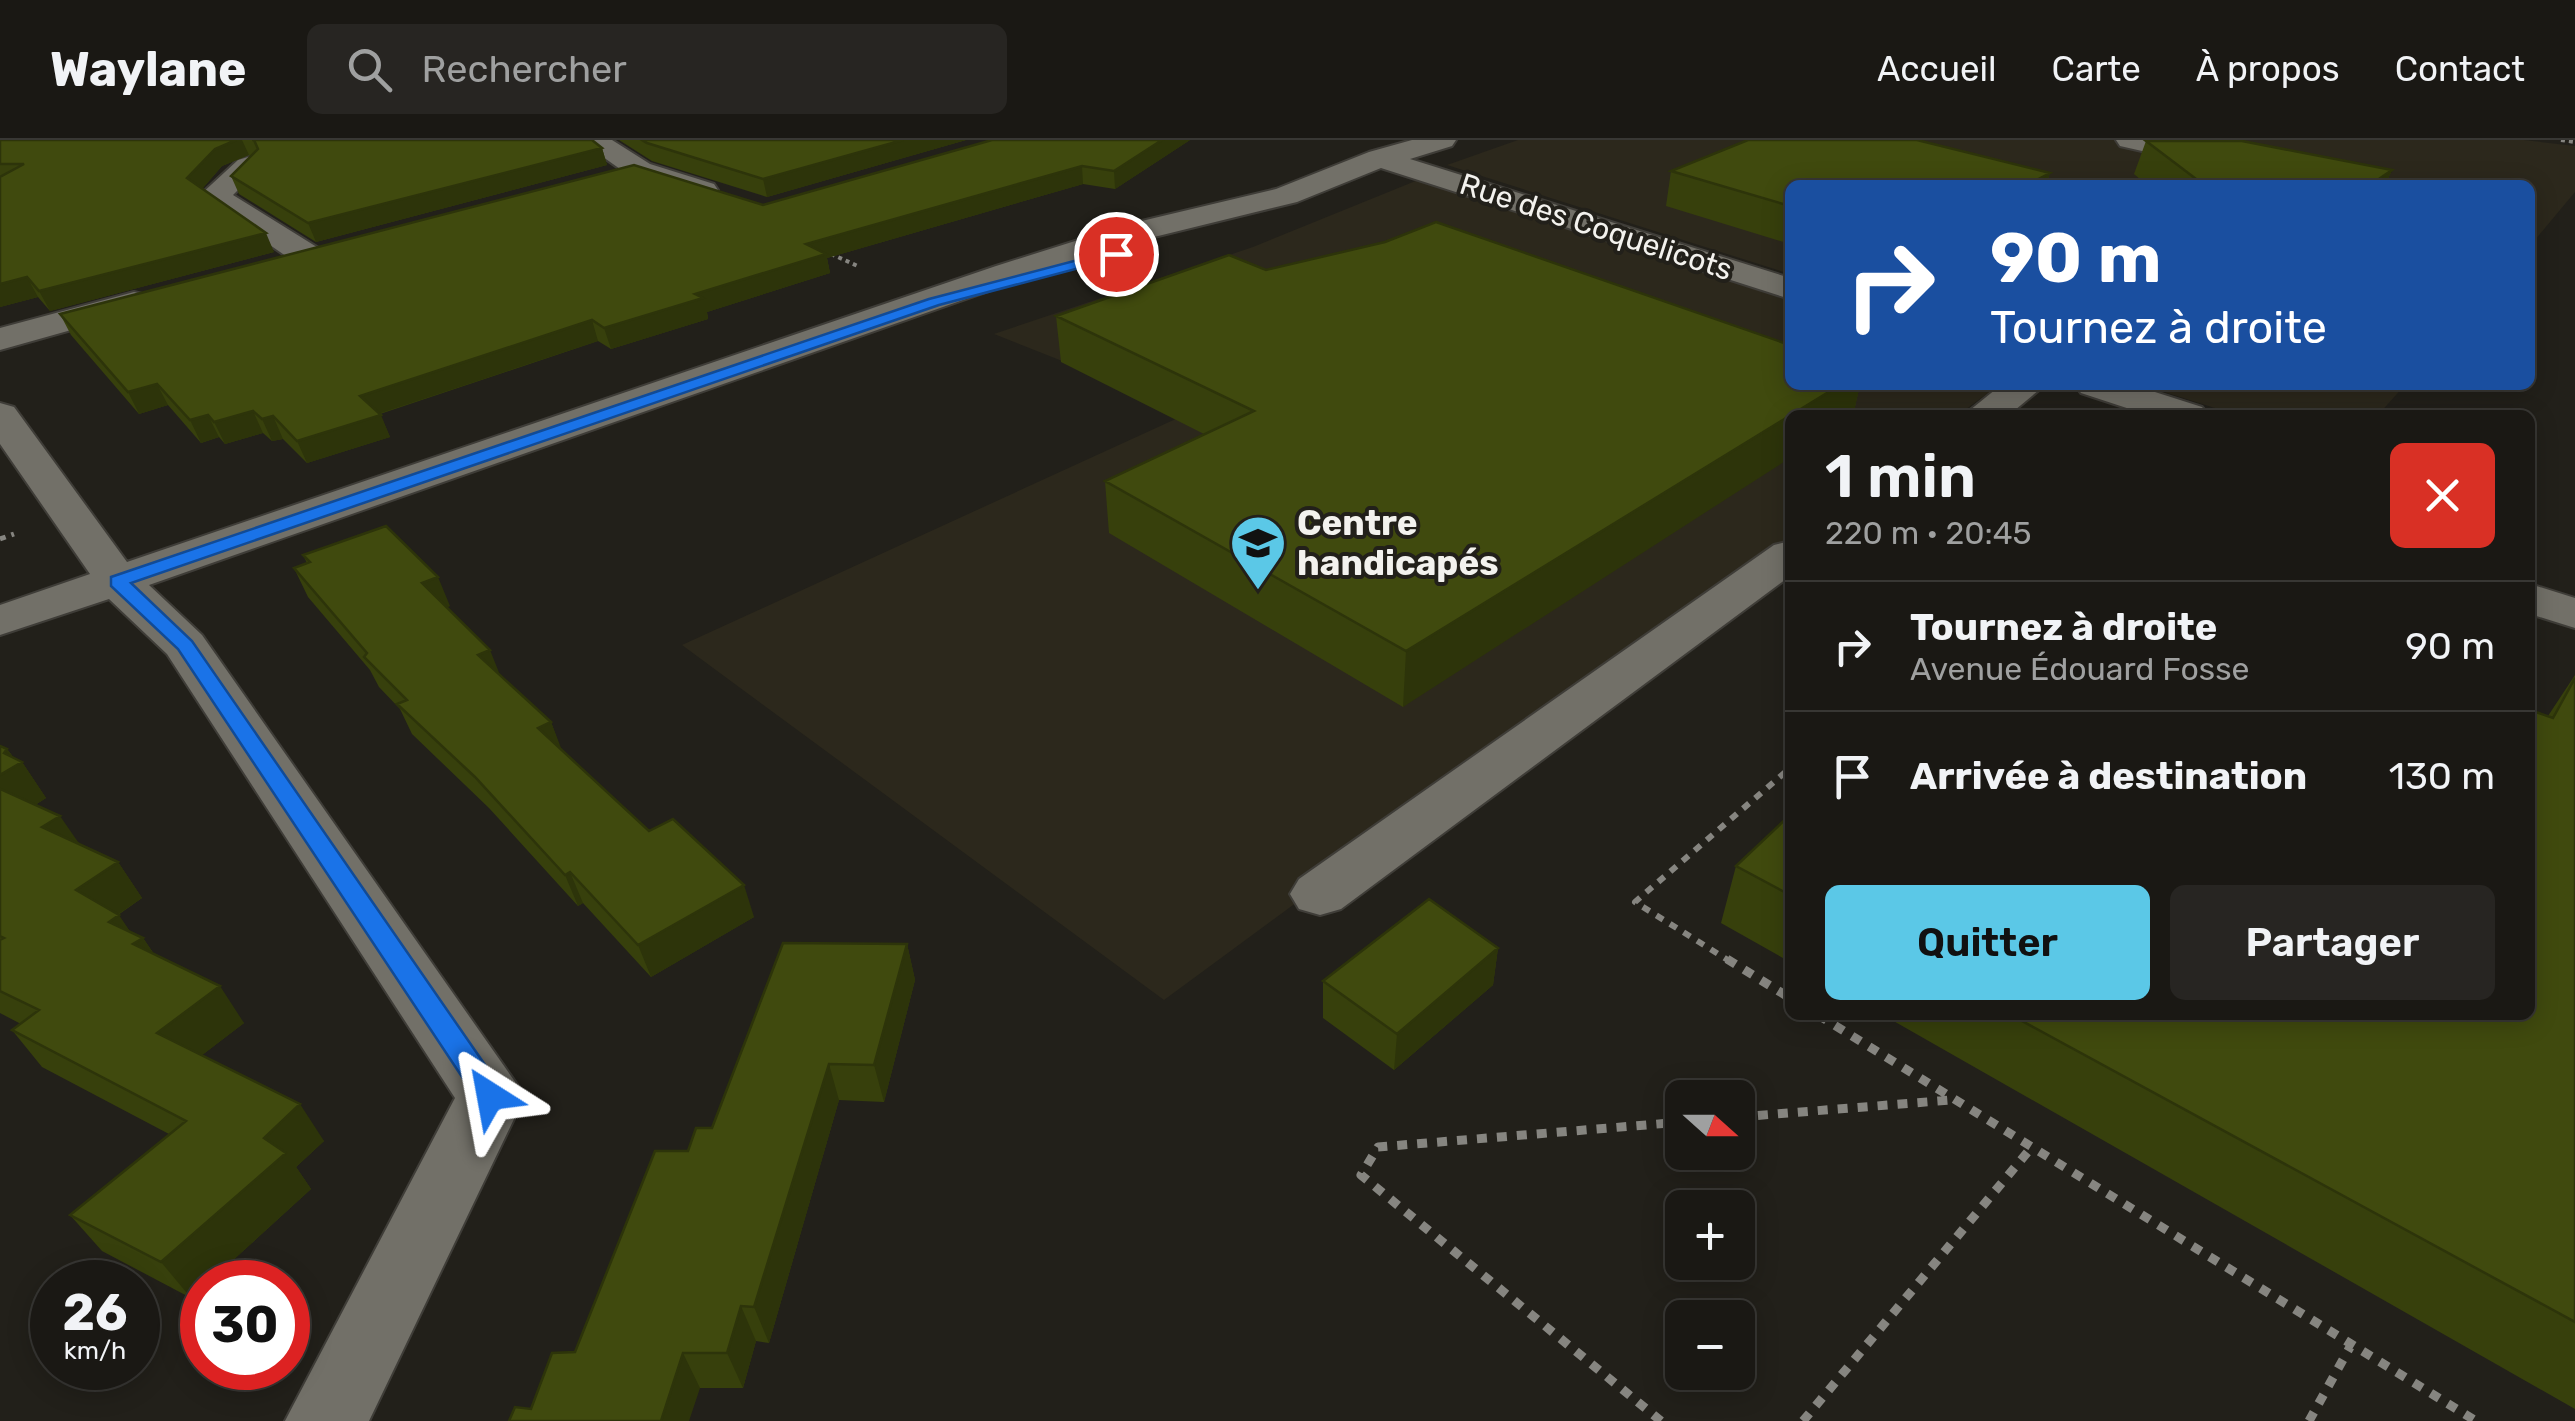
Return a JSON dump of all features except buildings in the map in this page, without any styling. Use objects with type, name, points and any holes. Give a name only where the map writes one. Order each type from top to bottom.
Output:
[{"type":"street","points":[[592,140],[640,170],[766,211]]},
{"type":"street","points":[[2130,140],[2309,180]]},
{"type":"street","points":[[0,621],[934,302],[1300,209],[1390,161],[1455,143]]},
{"type":"street","name":"Rue des Coquelicots","points":[[1390,161],[1785,287]]},
{"type":"street","points":[[248,166],[214,196],[308,256]]},
{"type":"street","points":[[603,180],[640,170]]},
{"type":"street","points":[[271,266],[345,246]]},
{"type":"street","points":[[0,338],[159,295]]},
{"type":"street","points":[[1991,410],[2019,390]]},
{"type":"street","points":[[2110,390],[2172,410]]},
{"type":"street","points":[[0,415],[118,582],[185,645],[490,1096],[326,1421]]},
{"type":"street","points":[[1320,894],[1785,559]]},
{"type":"street","points":[[2535,600],[2575,614]]},
{"type":"path","points":[[2561,140],[2575,142]]},
{"type":"path","points":[[766,211],[785,232],[934,302]]},
{"type":"path","points":[[1785,772],[1635,902],[1785,995]]},
{"type":"path","points":[[1826,1020],[2476,1421]]},
{"type":"path","points":[[1755,1117],[1954,1100]]},
{"type":"path","points":[[1661,1421],[1361,1175],[1378,1147],[1665,1123]]},
{"type":"path","points":[[1802,1421],[2032,1148]]},
{"type":"path","points":[[2309,1421],[2350,1346]]},
{"type":"shaded area","points":[[1518,140],[2524,140],[2575,146],[2575,192],[2535,240],[2535,180],[1785,180],[1785,272],[1447,165]]},
{"type":"shaded area","name":"Centre handicapés","points":[[1418,180],[1785,299],[1785,390],[1992,390],[1965,410],[1785,410],[1785,543],[1164,1000],[682,645],[1191,412],[994,334],[1253,247]]},
{"type":"shaded area","points":[[2158,390],[2400,390],[2382,410],[2221,410]]},
{"type":"place","name":"Centre handicapés","points":[[1258,592]]},
{"type":"route","points":[[490,1096],[185,645],[118,582],[934,302],[1116,254]]}]
